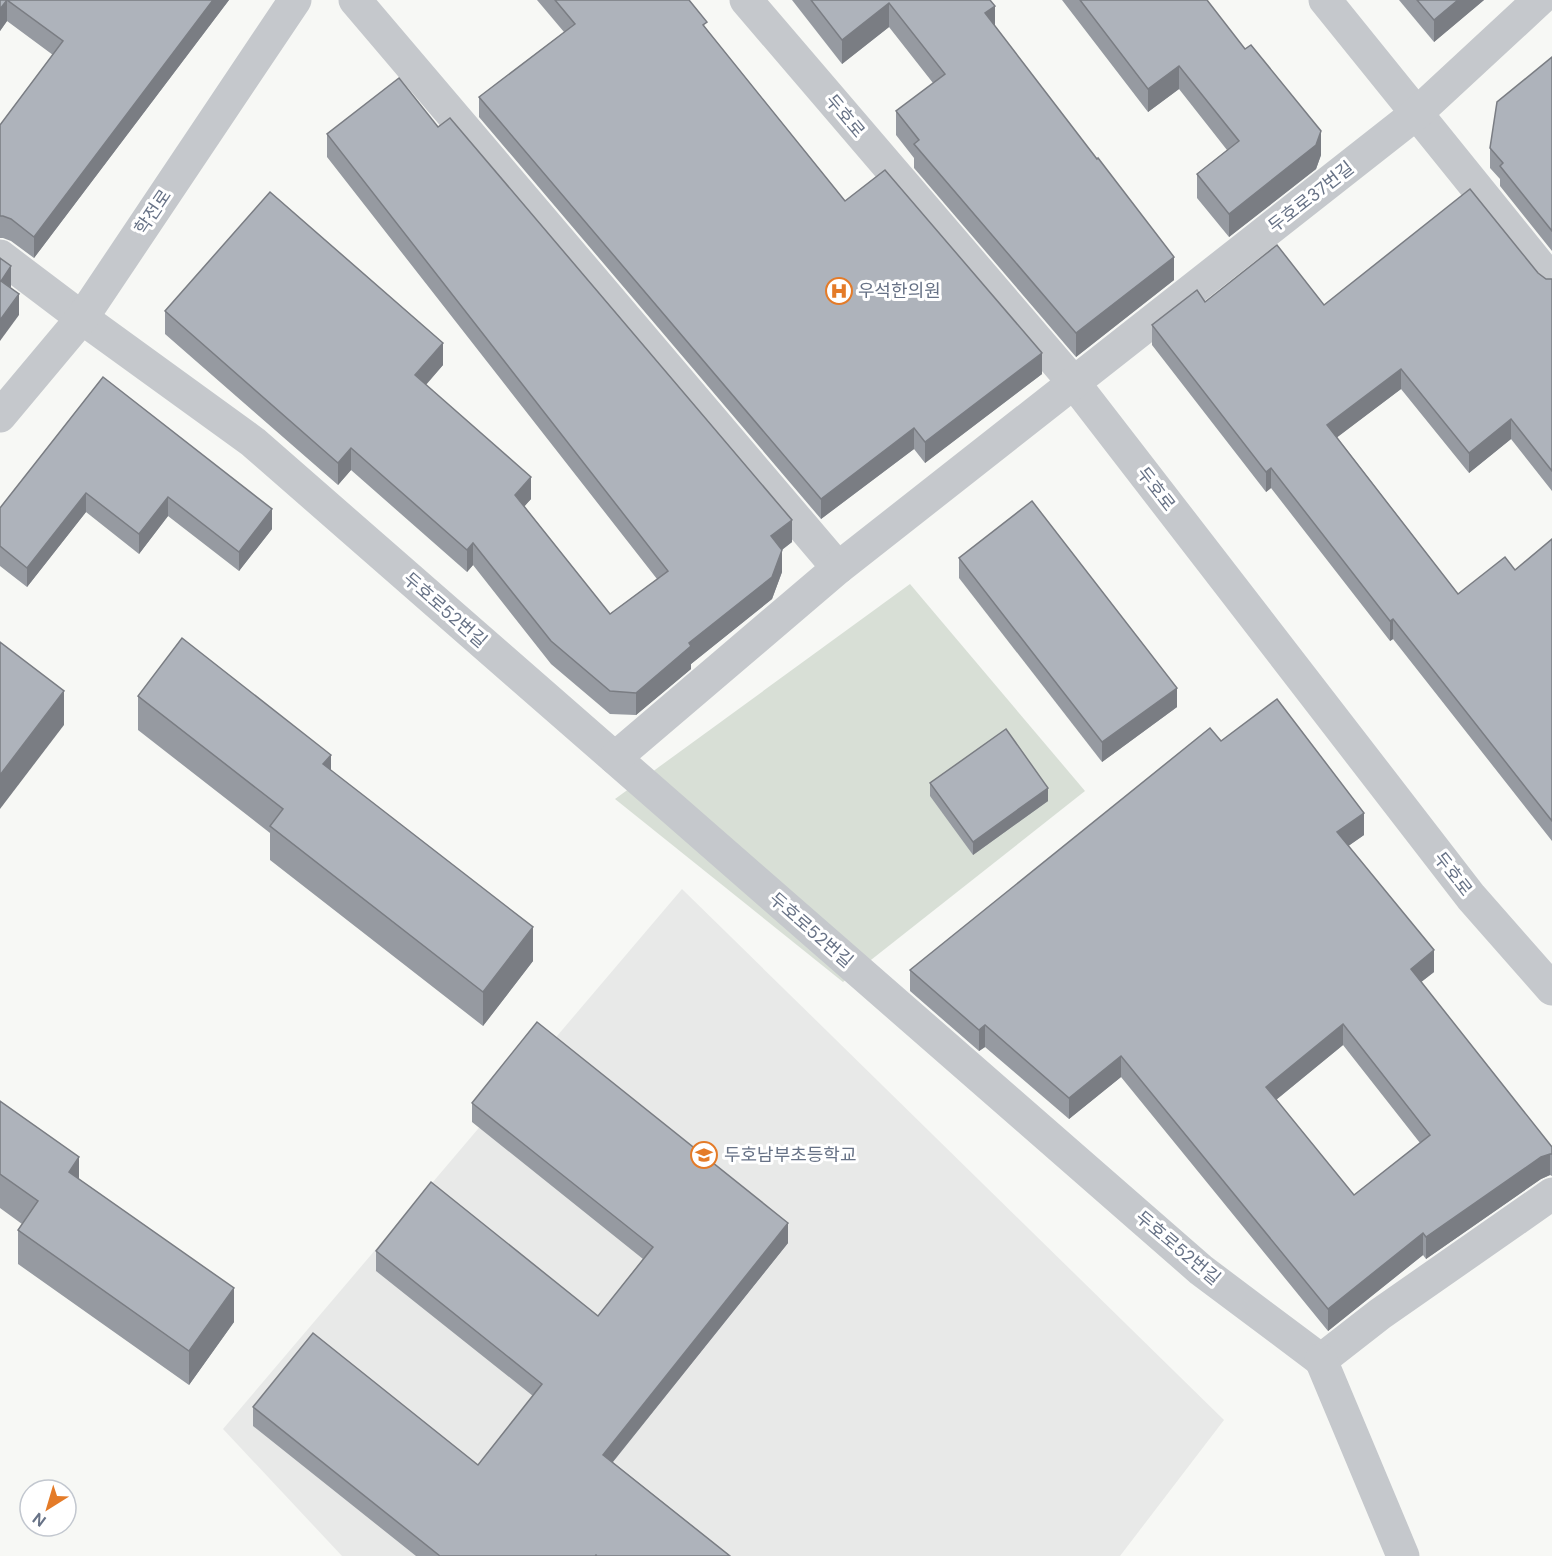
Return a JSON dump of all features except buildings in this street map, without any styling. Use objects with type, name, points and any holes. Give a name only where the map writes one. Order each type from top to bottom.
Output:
[{"type":"street","name":"학전로","points":[[0,416],[82,318],[295,0]]},
{"type":"street","points":[[355,0],[838,568]]},
{"type":"street","name":"두호로","points":[[746,0],[1074,383],[1471,897],[1552,989]]},
{"type":"street","points":[[1325,0],[1552,281]]},
{"type":"street","name":"두호로37번길","points":[[615,758],[838,568],[1417,113],[1539,0]]},
{"type":"street","name":"두호로52번길","points":[[0,256],[253,442],[1201,1270],[1321,1360]]},
{"type":"street","points":[[1403,1556],[1321,1360],[1380,1314],[1552,1194]]},
{"type":"shaded area","points":[[910,584],[1085,791],[843,982],[615,799]]},
{"type":"shaded area","name":"두호남부초등학교","points":[[682,889],[1224,1420],[1120,1556],[342,1556],[223,1429]]},
{"type":"place","name":"우석한의원","points":[[839,291]]},
{"type":"place","name":"두호남부초등학교","points":[[704,1155]]}]
